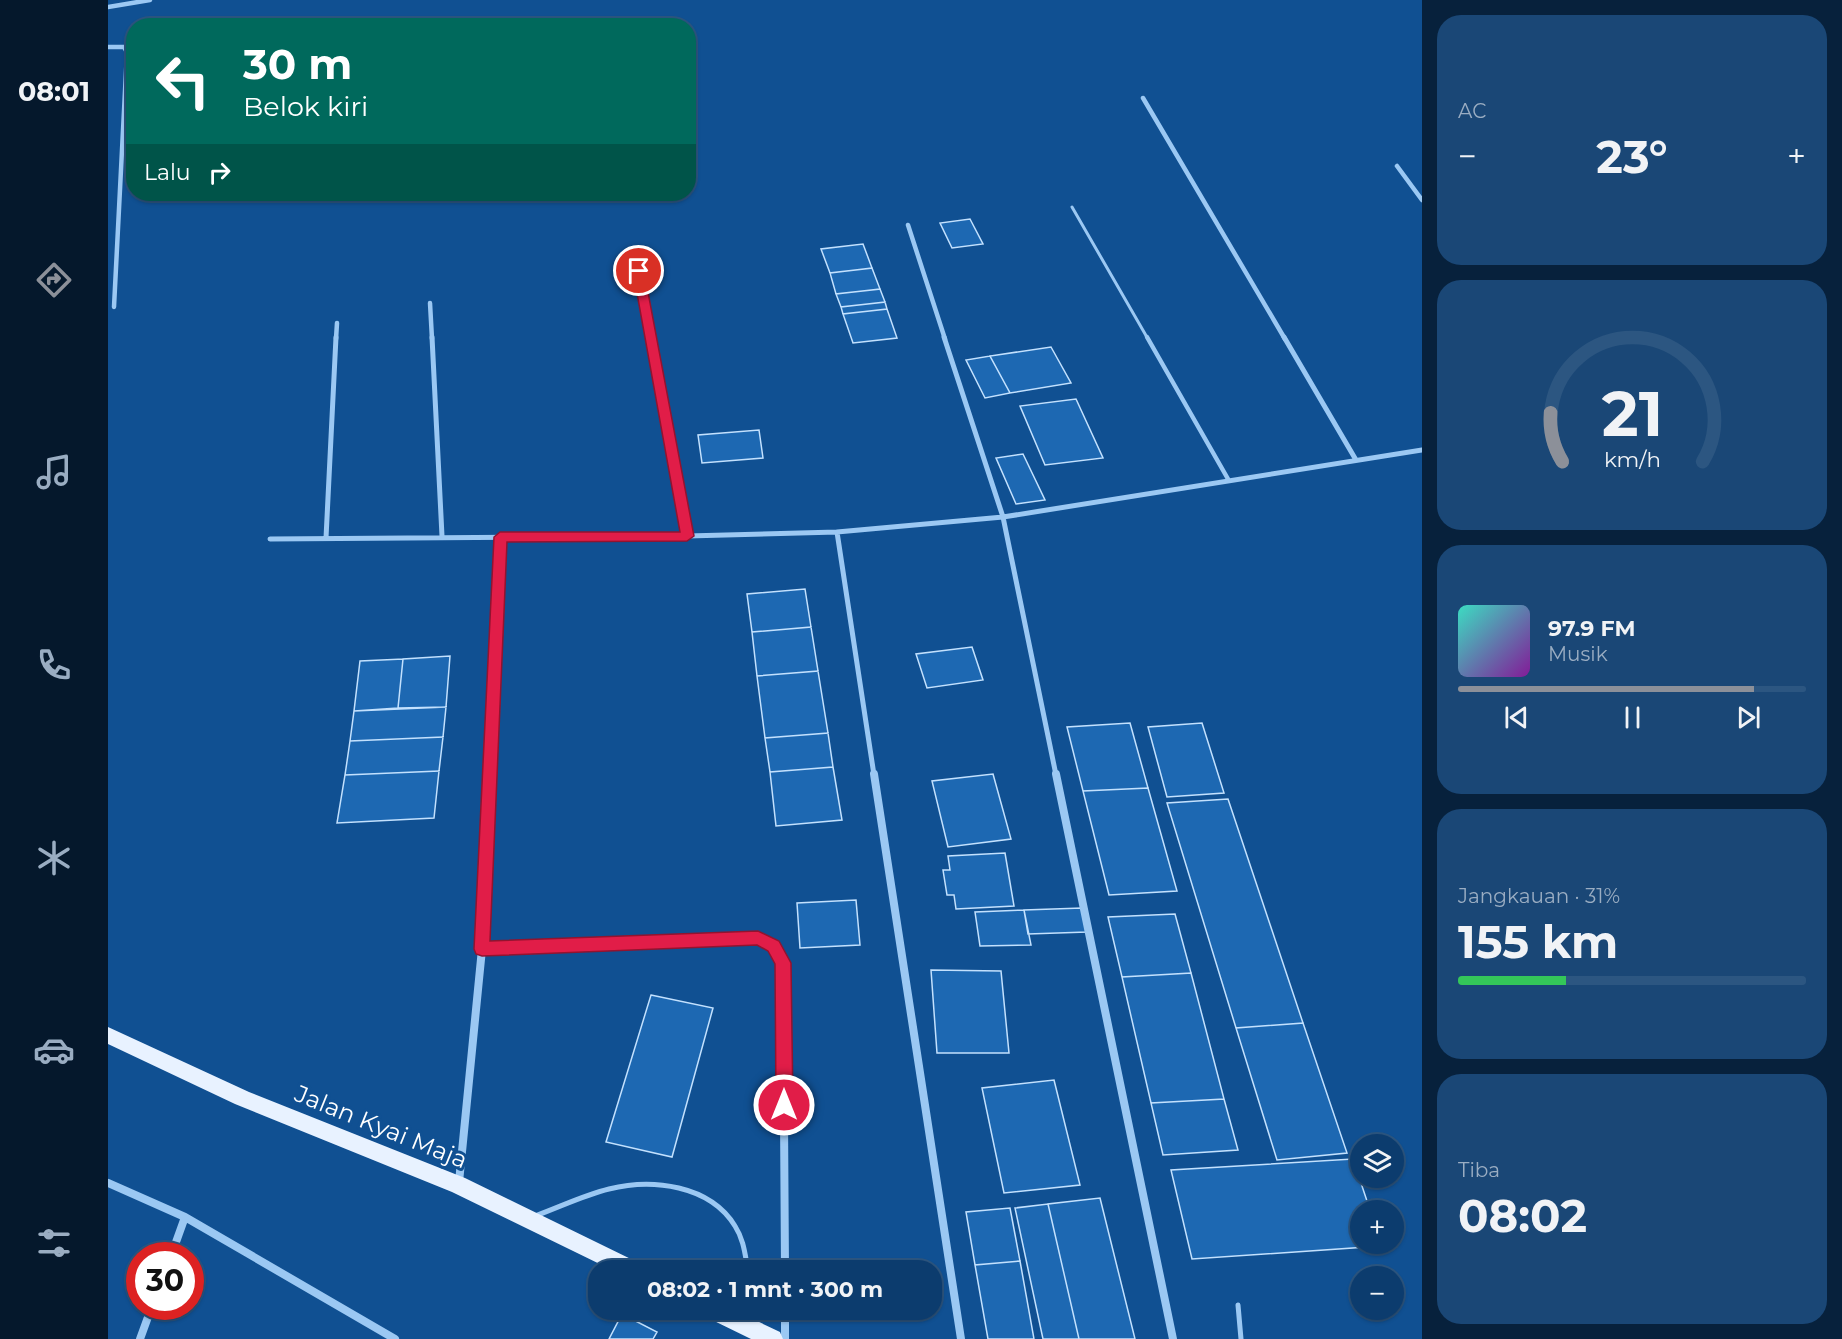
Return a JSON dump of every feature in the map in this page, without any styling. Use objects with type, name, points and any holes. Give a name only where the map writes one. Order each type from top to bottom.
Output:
[{"type":"main road","name":"Jalan Kyai Maja","points":[[108,1035],[242,1098],[458,1185],[611,1260]]},
{"type":"main road","points":[[734,1320],[766,1335]]},
{"type":"street","points":[[108,7],[150,0]]},
{"type":"street","points":[[108,47],[124,47],[126,50]]},
{"type":"street","points":[[114,307],[126,72]]},
{"type":"street","points":[[1143,98],[1356,460]]},
{"type":"street","points":[[1397,166],[1422,200]]},
{"type":"street","points":[[908,225],[1004,517],[1173,1339]]},
{"type":"street","points":[[639,271],[687,536]]},
{"type":"street","points":[[430,303],[442,536]]},
{"type":"street","points":[[326,538],[337,323]]},
{"type":"street","points":[[270,539],[687,536],[837,532],[1004,517],[1228,479],[1422,450]]},
{"type":"street","points":[[837,532],[961,1339]]},
{"type":"street","points":[[458,1185],[482,949],[500,537]]},
{"type":"street","points":[[482,949],[758,938],[774,946],[783,963],[785,1260]]},
{"type":"street","points":[[108,1183],[185,1217],[395,1339]]},
{"type":"street","points":[[176,1242],[185,1217]]},
{"type":"street","points":[[140,1339],[147,1320]]},
{"type":"street","points":[[785,1320],[785,1339]]},
{"type":"lane","points":[[1072,207],[1228,479]]},
{"type":"lane","points":[[527,1219],[616,1187],[658,1183],[701,1196],[724,1213],[743,1242],[746,1260]]},
{"type":"lane","points":[[1238,1305],[1241,1339]]},
{"type":"lane","points":[[759,1320],[766,1335]]},
{"type":"building","points":[[970,219],[983,244],[952,248],[940,223]]},
{"type":"building","points":[[863,244],[872,268],[830,273],[821,249]]},
{"type":"building","points":[[872,268],[880,289],[836,294],[830,273]]},
{"type":"building","points":[[880,289],[885,302],[841,307],[836,294]]},
{"type":"building","points":[[885,302],[887,309],[843,314],[841,307]]},
{"type":"building","points":[[887,309],[897,338],[853,343],[843,314]]},
{"type":"building","points":[[1051,347],[1071,383],[1010,393],[990,356]]},
{"type":"building","points":[[990,356],[1010,393],[985,398],[966,360]]},
{"type":"building","points":[[1076,399],[1103,458],[1045,465],[1020,406]]},
{"type":"building","points":[[759,430],[763,458],[702,463],[698,435]]},
{"type":"building","points":[[1023,454],[1045,500],[1016,504],[996,458]]},
{"type":"building","points":[[805,589],[811,627],[752,632],[747,594]]},
{"type":"building","points":[[811,627],[818,671],[757,676],[752,632]]},
{"type":"building","points":[[972,647],[983,680],[927,688],[916,654]]},
{"type":"building","points":[[450,656],[446,707],[398,708],[403,659]]},
{"type":"building","points":[[403,659],[398,708],[354,711],[360,661]]},
{"type":"building","points":[[818,671],[828,733],[765,738],[757,676]]},
{"type":"building","points":[[446,707],[443,737],[350,741],[354,711]]},
{"type":"building","points":[[1130,723],[1148,788],[1083,791],[1067,727]]},
{"type":"building","points":[[1202,723],[1224,793],[1167,797],[1148,727]]},
{"type":"building","points":[[828,733],[833,767],[770,772],[765,738]]},
{"type":"building","points":[[443,737],[439,771],[345,775],[350,741]]},
{"type":"building","points":[[833,767],[842,820],[776,826],[770,772]]},
{"type":"building","points":[[439,771],[434,818],[337,823],[345,775]]},
{"type":"building","points":[[993,774],[1011,839],[948,847],[932,781]]},
{"type":"building","points":[[1148,788],[1177,891],[1109,895],[1083,791]]},
{"type":"building","points":[[1228,799],[1303,1023],[1236,1028],[1167,803]]},
{"type":"building","points":[[1005,853],[1014,906],[956,909],[954,895],[947,895],[943,870],[950,870],[948,856]]},
{"type":"building","points":[[856,900],[860,945],[800,948],[797,903]]},
{"type":"building","points":[[1082,908],[1087,932],[1028,934],[1024,910]]},
{"type":"building","points":[[1024,910],[1031,945],[980,946],[975,912]]},
{"type":"building","points":[[1175,914],[1191,973],[1122,977],[1108,917]]},
{"type":"building","points":[[931,970],[1001,971],[1009,1053],[937,1053]]},
{"type":"building","points":[[1191,973],[1224,1099],[1151,1103],[1122,977]]},
{"type":"building","points":[[651,995],[713,1008],[672,1157],[606,1142]]},
{"type":"building","points":[[1303,1023],[1347,1153],[1277,1160],[1236,1028]]},
{"type":"building","points":[[1054,1080],[1080,1185],[1004,1193],[982,1088]]},
{"type":"building","points":[[1224,1099],[1238,1150],[1163,1155],[1151,1103]]},
{"type":"building","points":[[1350,1159],[1350,1188],[1363,1188],[1367,1200],[1350,1200],[1350,1248],[1192,1259],[1171,1170]]},
{"type":"building","points":[[1100,1198],[1135,1339],[1079,1339],[1048,1204]]},
{"type":"building","points":[[1048,1204],[1079,1339],[1043,1339],[1015,1208]]},
{"type":"building","points":[[1010,1208],[1020,1261],[975,1265],[966,1212]]},
{"type":"building","points":[[1020,1261],[1034,1339],[988,1339],[975,1265]]},
{"type":"building","points":[[619,1320],[634,1320],[657,1332],[653,1339],[609,1339]]},
{"type":"route","points":[[639,271],[687,536],[500,537],[482,949],[758,938],[774,946],[783,963],[784,1105]]}]
